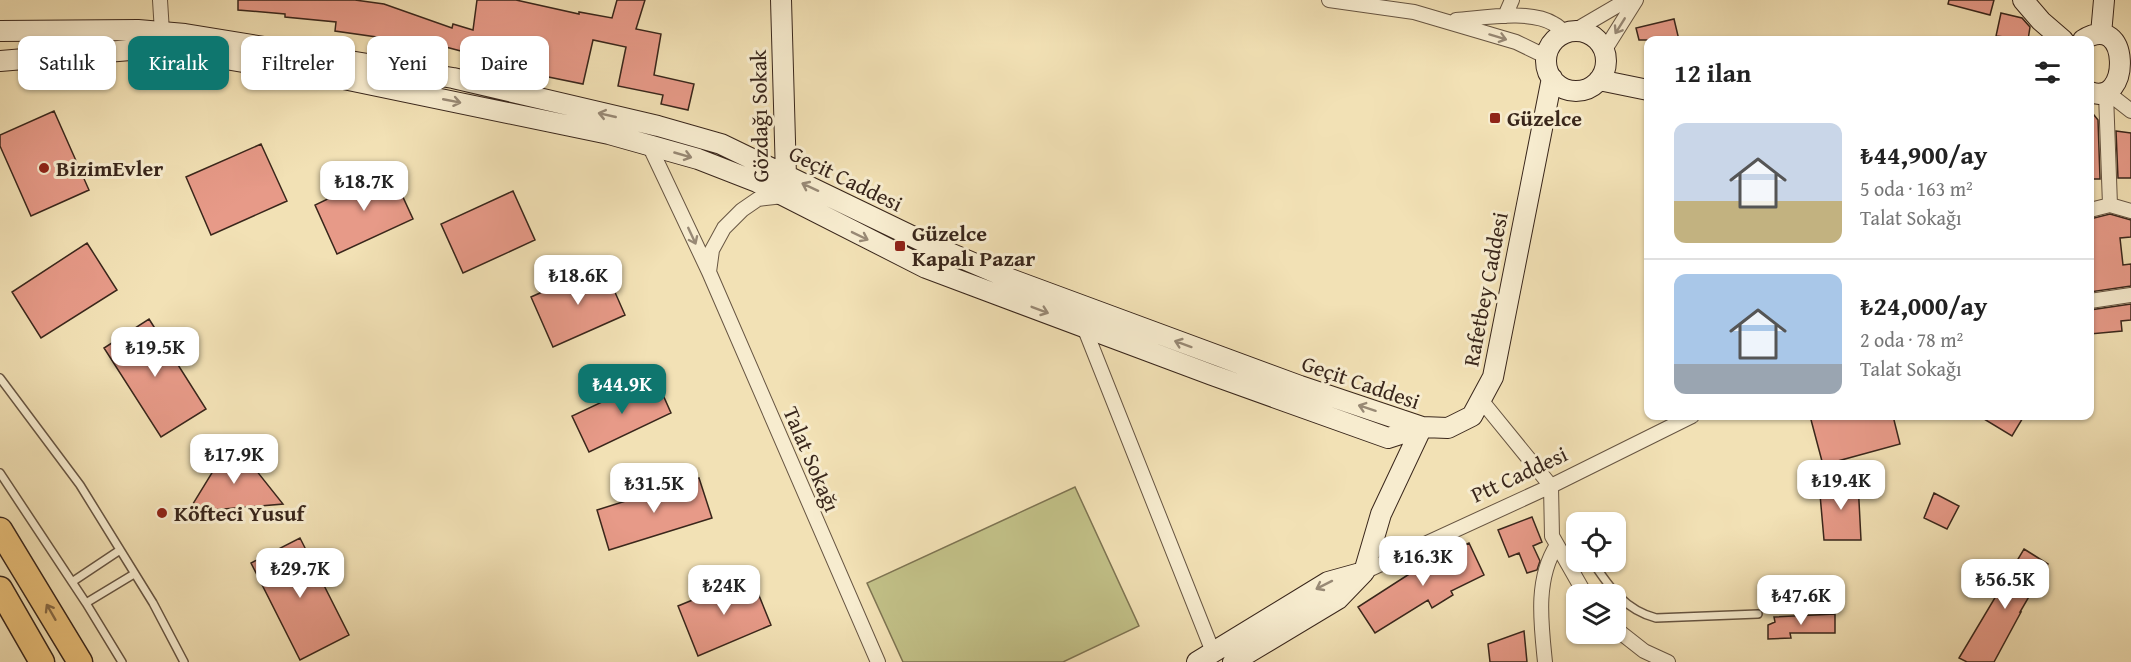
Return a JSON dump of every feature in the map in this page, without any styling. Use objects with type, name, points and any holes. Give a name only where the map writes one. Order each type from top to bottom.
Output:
[{"type":"highway","points":[[0,530],[80,662]]},
{"type":"highway","points":[[0,589],[42,662]]},
{"type":"main road","name":"Gözdağı Sokak","points":[[781,0],[785,186]]},
{"type":"main road","points":[[2023,0],[2041,21],[2058,36]]},
{"type":"main road","points":[[2093,36],[2104,0]]},
{"type":"main road","name":"Geçit Caddesi","points":[[0,31],[128,30],[147,36]]},
{"type":"main road","points":[[128,30],[128,36]]},
{"type":"main road","points":[[1544,116],[1599,80],[1604,71],[1606,61],[1599,43],[1592,36],[1570,32],[1556,39],[1550,47],[1546,57],[1547,68],[1552,78],[1564,89],[1580,91]]},
{"type":"main road","points":[[2094,38],[2119,41],[2129,56],[2131,65],[2120,87],[2101,93]]},
{"type":"main road","name":"Geçit Caddesi","points":[[229,47],[307,53],[475,84],[658,126],[721,144],[785,186],[926,268],[1388,438],[1422,428]]},
{"type":"main road","name":"Geçit Caddesi","points":[[1,62],[128,50]]},
{"type":"main road","name":"Geçit Caddesi","points":[[229,60],[334,77],[540,119],[609,134],[698,159],[757,182],[785,186],[1013,280],[1300,386],[1422,428]]},
{"type":"main road","name":"Rafetbey Caddesi","points":[[1422,428],[1448,428],[1472,416],[1493,377],[1552,78]]},
{"type":"main road","points":[[1599,80],[1644,89]]},
{"type":"main road","points":[[1364,572],[1381,514],[1422,428]]},
{"type":"main road","name":"Ptt Caddesi","points":[[1205,657],[1328,582],[1364,572]]},
{"type":"main road","name":"Ptt Caddesi","points":[[1233,662],[1338,599],[1364,572]]},
{"type":"street","points":[[160,0],[162,36]]},
{"type":"street","points":[[1329,0],[1417,6],[1448,21],[1516,42],[1546,57]]},
{"type":"street","points":[[1505,16],[1512,0]]},
{"type":"street","points":[[1448,21],[1505,16],[1544,19],[1570,32],[1627,0]]},
{"type":"street","points":[[1604,51],[1636,0]]},
{"type":"street","points":[[2101,93],[2131,111]]},
{"type":"street","points":[[2101,93],[2110,205]]},
{"type":"street","name":"Talat Sokağı","points":[[649,145],[709,272],[878,662]]},
{"type":"street","points":[[709,272],[712,250],[724,228],[742,210],[758,199],[785,186]]},
{"type":"street","points":[[2094,209],[2110,205],[2131,211]]},
{"type":"street","points":[[2094,300],[2131,295]]},
{"type":"street","points":[[1084,327],[1205,657]]},
{"type":"street","points":[[1481,400],[1551,486],[1552,536],[1566,561]]},
{"type":"street","name":"Ptt Caddesi","points":[[1364,572],[1551,486],[1684,420]]},
{"type":"street","points":[[1545,662],[1541,594],[1547,563],[1557,545]]},
{"type":"street","points":[[1572,572],[1579,584]]},
{"type":"street","points":[[1626,637],[1644,651],[1668,662]]},
{"type":"lane","points":[[0,378],[80,485],[184,662]]},
{"type":"lane","points":[[0,473],[122,662]]},
{"type":"lane","points":[[72,582],[120,550]]},
{"type":"lane","points":[[1599,572],[1625,604],[1644,615],[1668,619],[1758,614]]},
{"type":"lane","points":[[86,603],[134,574]]},
{"type":"shaded area","points":[[1075,487],[1139,626],[1063,662],[903,662],[867,583]]},
{"type":"building","points":[[238,0],[355,0],[384,4],[452,28],[453,24],[473,30],[477,0],[516,0],[579,14],[579,12],[612,18],[617,0],[645,0],[636,29],[661,34],[654,75],[694,84],[688,110],[661,104],[663,95],[618,86],[626,47],[593,40],[583,84],[549,77],[549,36],[460,36],[460,51],[448,48],[448,36],[370,36],[335,31],[336,22],[238,10]]},
{"type":"building","points":[[1949,0],[1994,0],[1990,15],[1948,4]]},
{"type":"building","points":[[2001,13],[2022,18],[2030,27],[2029,36],[1996,36]]},
{"type":"building","points":[[1674,19],[1678,36],[1644,36],[1644,40],[1639,40],[1636,28]]},
{"type":"building","name":"BizimEvler","points":[[54,111],[89,190],[31,216],[0,146],[0,135]]},
{"type":"building","points":[[2094,115],[2098,120],[2100,179],[2094,179]]},
{"type":"building","points":[[2116,131],[2131,133],[2131,178],[2118,178]]},
{"type":"building","points":[[261,144],[287,201],[211,235],[186,177]]},
{"type":"building","points":[[390,169],[413,219],[337,254],[315,205]]},
{"type":"building","points":[[513,191],[535,240],[463,273],[441,224]]},
{"type":"building","points":[[2110,214],[2131,220],[2131,237],[2120,238],[2123,265],[2131,264],[2131,286],[2094,291],[2094,218]]},
{"type":"building","points":[[87,243],[117,290],[41,338],[12,292]]},
{"type":"building","points":[[603,265],[625,315],[553,347],[531,297]]},
{"type":"building","points":[[2131,304],[2131,320],[2121,321],[2122,331],[2094,334],[2094,309]]},
{"type":"building","points":[[149,319],[206,409],[161,437],[104,348]]},
{"type":"building","points":[[655,377],[671,413],[589,452],[572,416]]},
{"type":"building","points":[[1811,420],[1894,420],[1900,444],[1823,465]]},
{"type":"building","points":[[1986,420],[2022,420],[2012,436]]},
{"type":"building","points":[[232,440],[283,504],[188,512]]},
{"type":"building","points":[[699,478],[712,518],[609,550],[597,510]]},
{"type":"building","points":[[1858,482],[1861,540],[1824,540],[1819,483]]},
{"type":"building","points":[[1934,493],[1959,506],[1947,529],[1924,518]]},
{"type":"building","points":[[1532,517],[1542,542],[1533,546],[1540,561],[1537,570],[1527,573],[1519,553],[1509,557],[1498,530]]},
{"type":"building","points":[[300,538],[349,635],[300,660],[251,563]]},
{"type":"building","points":[[1469,543],[1484,575],[1451,591],[1453,595],[1432,608],[1428,600],[1375,633],[1358,607],[1431,560]]},
{"type":"building","points":[[2024,549],[2048,564],[1994,662],[1967,662],[1959,658]]},
{"type":"building","points":[[751,576],[771,625],[698,656],[678,606]]},
{"type":"building","points":[[1835,614],[1835,633],[1790,633],[1791,638],[1768,639],[1768,625],[1775,622],[1774,617]]},
{"type":"building","points":[[1524,631],[1527,662],[1490,662],[1488,644]]},
{"type":"place","name":"Güzelce","points":[[1495,118]]},
{"type":"place","name":"BizimEvler","points":[[44,168]]},
{"type":"place","name":"Güzelce Kapalı Pazar","points":[[900,246]]},
{"type":"place","name":"Köfteci Yusuf","points":[[162,513]]}]
